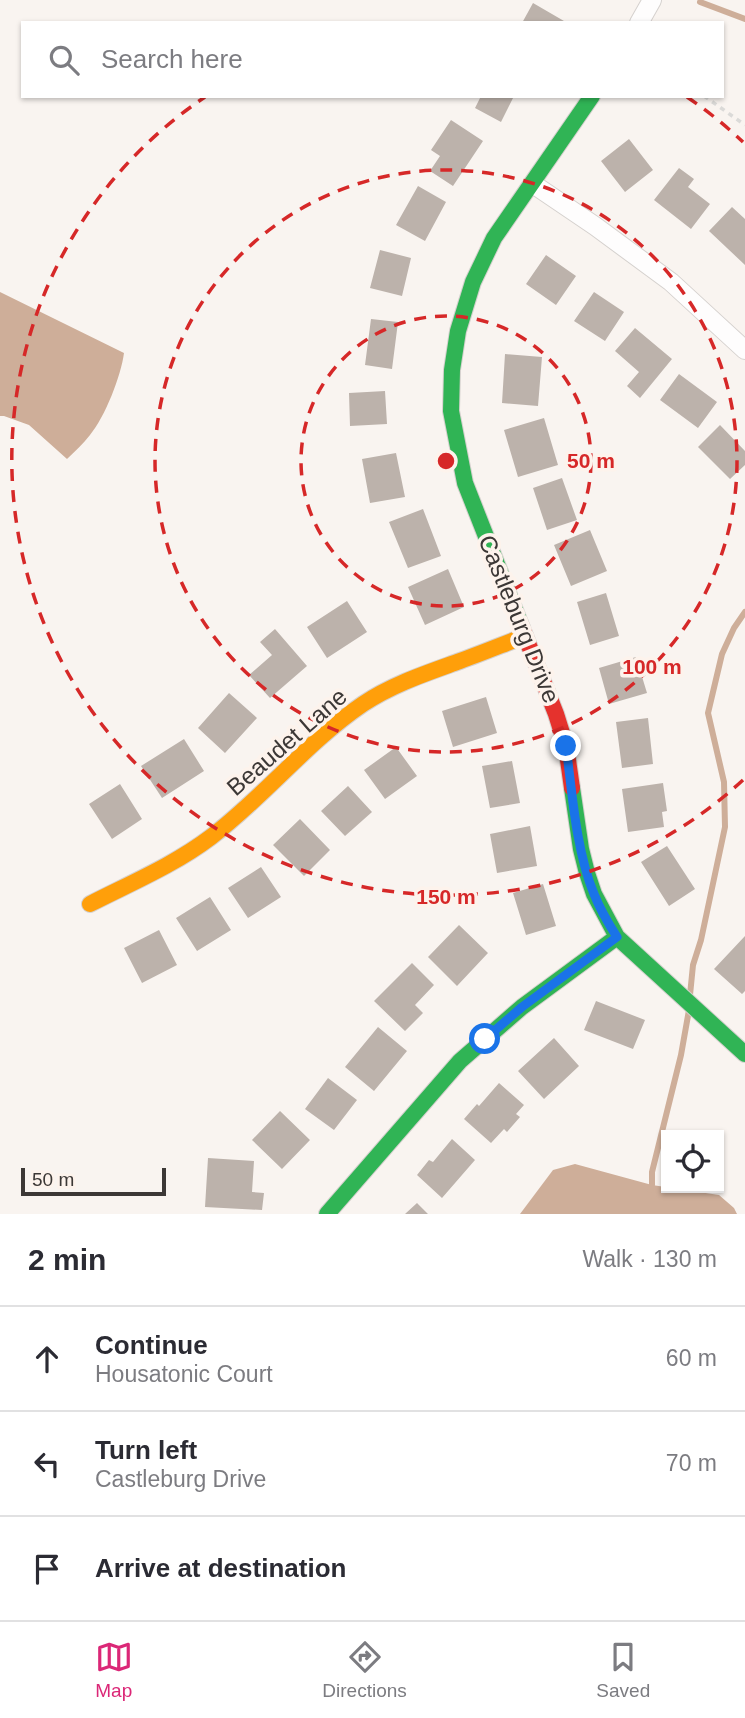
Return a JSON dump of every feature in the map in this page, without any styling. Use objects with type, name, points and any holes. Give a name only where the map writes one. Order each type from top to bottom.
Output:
[{"type":"street","points":[[640,21],[652,0]]},
{"type":"street","name":"Castleburg Drive","points":[[591,98],[494,238],[473,282],[458,331],[452,370],[451,411],[465,483],[556,714],[566,746],[581,849],[594,894],[617,937],[745,1054]]},
{"type":"street","points":[[533,184],[671,282],[745,350]]},
{"type":"street","name":"Beaudet Lane","points":[[90,904],[167,866],[211,837],[338,722],[386,690],[525,636]]},
{"type":"street","points":[[327,1214],[460,1061],[522,1007],[617,937]]},
{"type":"path","points":[[707,98],[745,125]]},
{"type":"shaded area","points":[[0,292],[124,353],[107,407],[96,427],[67,459],[29,425],[0,416]]},
{"type":"shaded area","points":[[575,1164],[661,1186],[661,1193],[719,1195],[737,1214],[520,1214],[553,1170]]},
{"type":"building","points":[[533,3],[564,21],[523,21]]},
{"type":"building","points":[[480,98],[513,98],[501,122],[475,108]]},
{"type":"building","points":[[451,120],[483,141],[453,186],[430,171],[440,156],[431,150]]},
{"type":"building","points":[[629,139],[653,170],[625,192],[601,161]]},
{"type":"building","points":[[679,168],[694,179],[688,187],[710,204],[691,229],[654,200]]},
{"type":"building","points":[[418,186],[446,202],[425,241],[396,225]]},
{"type":"building","points":[[732,207],[745,219],[745,265],[709,231]]},
{"type":"building","points":[[380,250],[411,258],[402,296],[370,288]]},
{"type":"building","points":[[546,255],[576,276],[556,305],[526,284]]},
{"type":"building","points":[[594,292],[624,312],[605,341],[574,321]]},
{"type":"building","points":[[371,319],[398,322],[392,369],[365,365]]},
{"type":"building","points":[[635,328],[672,359],[640,398],[627,386],[639,372],[615,351]]},
{"type":"building","points":[[505,354],[542,357],[538,406],[502,403]]},
{"type":"building","points":[[679,374],[717,402],[698,428],[660,400]]},
{"type":"building","points":[[385,391],[387,424],[350,426],[349,393]]},
{"type":"building","points":[[544,418],[558,465],[518,477],[504,430]]},
{"type":"building","points":[[720,425],[745,451],[745,465],[730,479],[698,447]]},
{"type":"building","points":[[396,453],[405,497],[370,503],[362,459]]},
{"type":"building","points":[[562,478],[577,520],[547,530],[533,488]]},
{"type":"building","points":[[423,509],[441,556],[408,568],[389,522]]},
{"type":"building","points":[[590,530],[607,571],[571,586],[554,545]]},
{"type":"building","points":[[448,569],[464,607],[425,625],[408,587]]},
{"type":"building","points":[[606,593],[619,636],[590,645],[577,602]]},
{"type":"building","points":[[347,601],[367,632],[327,658],[307,627]]},
{"type":"building","points":[[275,629],[307,666],[270,698],[249,675],[272,655],[260,642]]},
{"type":"building","points":[[636,657],[647,693],[609,704],[599,668]]},
{"type":"building","points":[[229,693],[257,718],[225,753],[198,728]]},
{"type":"building","points":[[486,697],[497,733],[453,747],[442,711]]},
{"type":"building","points":[[648,718],[653,764],[622,768],[616,722]]},
{"type":"building","points":[[184,739],[204,771],[162,798],[141,766]]},
{"type":"building","points":[[396,747],[417,776],[385,799],[364,770]]},
{"type":"building","points":[[512,761],[520,803],[490,808],[482,766]]},
{"type":"building","points":[[663,783],[667,811],[662,812],[664,827],[628,832],[622,789]]},
{"type":"building","points":[[120,784],[142,819],[112,839],[89,804]]},
{"type":"building","points":[[348,786],[372,812],[345,836],[321,811]]},
{"type":"building","points":[[300,819],[330,850],[304,876],[273,845]]},
{"type":"building","points":[[530,826],[537,866],[497,873],[490,834]]},
{"type":"building","points":[[667,846],[695,889],[669,906],[641,862]]},
{"type":"building","points":[[261,867],[281,897],[248,918],[228,888]]},
{"type":"building","points":[[543,884],[556,926],[526,935],[513,893]]},
{"type":"building","points":[[210,897],[231,930],[197,951],[176,918]]},
{"type":"building","points":[[459,925],[488,953],[457,986],[428,957]]},
{"type":"building","points":[[159,930],[177,965],[142,983],[124,948]]},
{"type":"building","points":[[745,936],[745,991],[742,994],[714,969]]},
{"type":"building","points":[[412,963],[434,985],[415,1005],[423,1013],[405,1031],[374,1001]]},
{"type":"building","points":[[596,1001],[645,1020],[633,1049],[584,1030]]},
{"type":"building","points":[[378,1027],[407,1051],[374,1091],[345,1067]]},
{"type":"building","points":[[554,1038],[579,1066],[544,1099],[518,1071]]},
{"type":"building","points":[[328,1078],[357,1100],[334,1130],[305,1109]]},
{"type":"building","points":[[499,1083],[524,1105],[516,1114],[520,1117],[507,1132],[504,1129],[491,1143],[464,1119]]},
{"type":"building","points":[[280,1111],[310,1140],[282,1169],[252,1140]]},
{"type":"building","points":[[452,1139],[475,1160],[442,1198],[417,1175],[429,1160],[433,1162]]},
{"type":"building","points":[[208,1158],[254,1161],[252,1192],[264,1193],[262,1210],[205,1207]]},
{"type":"building","points":[[417,1203],[428,1214],[405,1214]]},
{"type":"waterway","points":[[700,2],[745,19]]},
{"type":"waterway","points":[[690,995],[693,965],[701,940],[725,827],[724,782],[708,713],[722,654],[745,612]]},
{"type":"waterway","points":[[650,1190],[689,1010]]},
{"type":"traffic: fast","points":[[522,628],[465,483],[451,411],[452,370],[458,331],[473,282],[494,238],[591,98]]},
{"type":"traffic: fast","points":[[572,788],[587,873],[594,894],[617,937],[745,1054]]},
{"type":"traffic: fast","points":[[327,1214],[460,1061],[522,1007],[617,937]]},
{"type":"traffic: slow","points":[[90,904],[167,865],[211,837],[323,735],[374,697],[410,680],[525,636]]},
{"type":"traffic: jam","points":[[522,628],[556,714],[566,746],[572,788]]},
{"type":"route","points":[[485,1039],[522,1007],[617,937],[594,894],[587,873],[566,746]]}]
